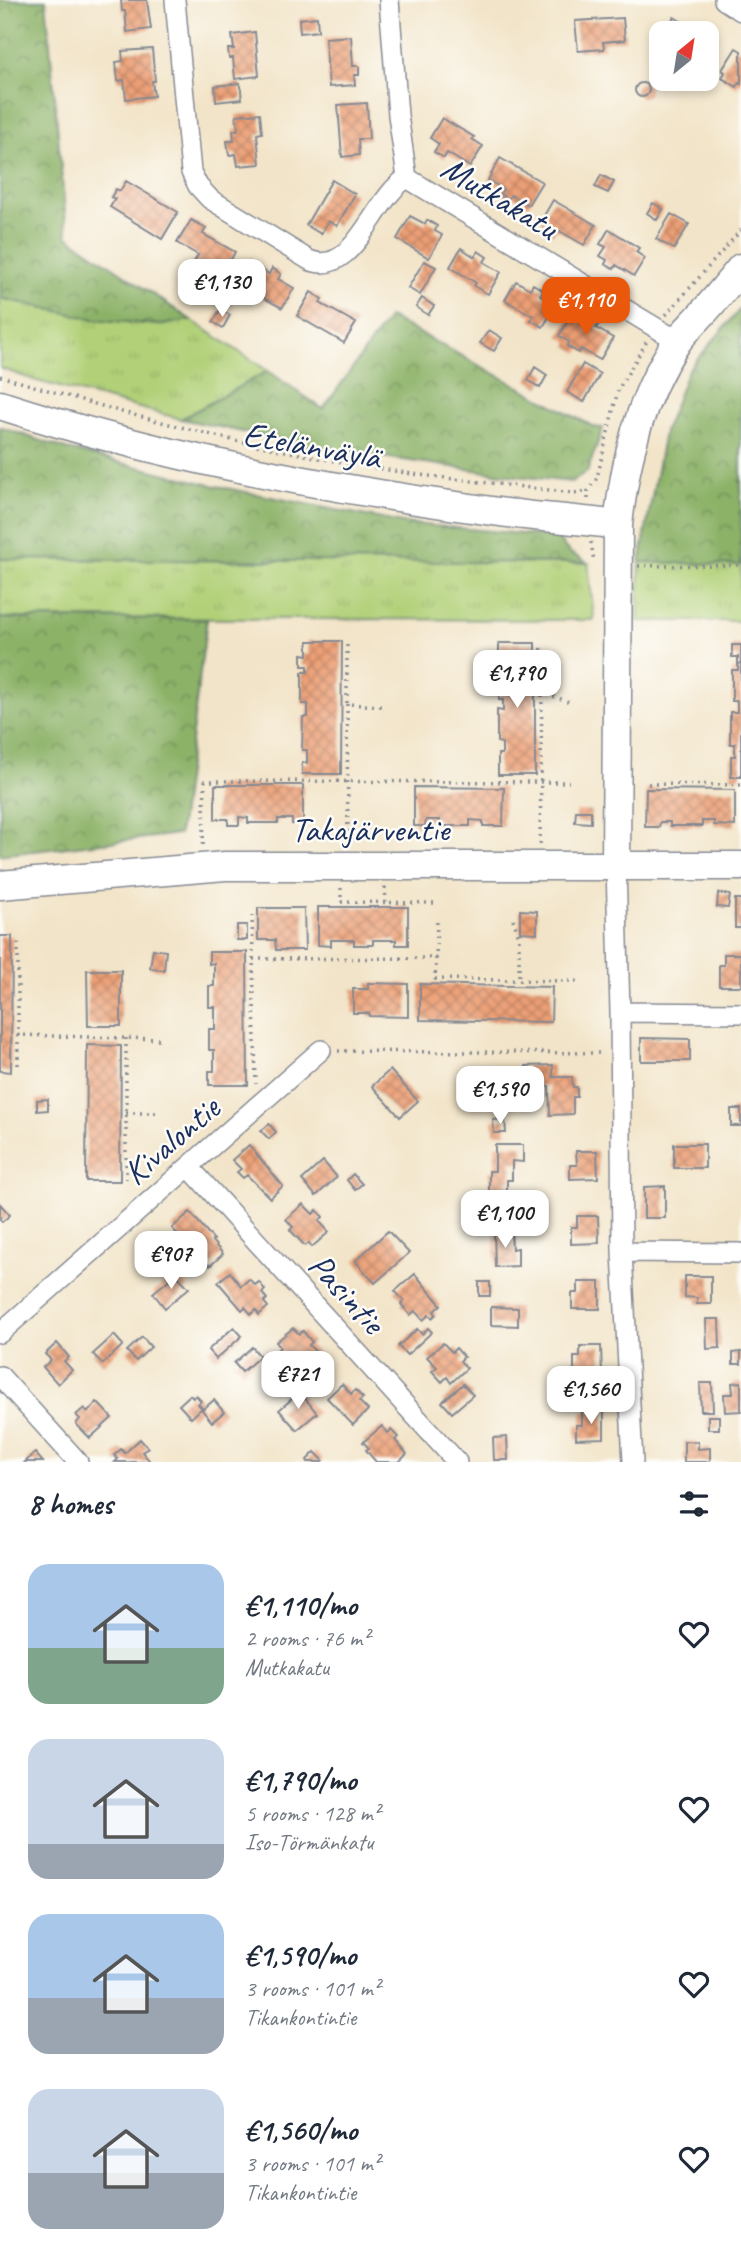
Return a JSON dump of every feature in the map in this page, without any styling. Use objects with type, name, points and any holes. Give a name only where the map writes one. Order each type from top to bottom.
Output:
[{"type":"street","points":[[175,0],[191,172],[198,186],[210,199],[309,260],[317,264],[328,264],[339,260],[350,250],[387,196],[407,178]]},
{"type":"street","points":[[389,0],[398,0]]},
{"type":"street","name":"Mutkakatu","points":[[389,0],[398,115],[407,178],[678,341]]},
{"type":"street","points":[[724,0],[741,11]]},
{"type":"street","points":[[633,1462],[622,1252],[616,866],[618,525],[623,485],[644,405],[678,341],[741,268]]},
{"type":"street","name":"Etelänväylä","points":[[0,405],[103,436],[218,465],[326,486],[495,512],[618,525]]},
{"type":"street","name":"Takajärventie","points":[[0,885],[344,855],[616,866],[741,866]]},
{"type":"street","points":[[620,1012],[741,1013]]},
{"type":"street","name":"Kivalontie","points":[[0,1333],[321,1050]]},
{"type":"street","name":"Pasintie","points":[[189,1167],[457,1462]]},
{"type":"street","points":[[622,1252],[741,1253]]},
{"type":"street","points":[[0,1376],[78,1462]]},
{"type":"path","points":[[0,376],[122,412],[224,438],[329,460],[412,474],[575,494],[588,491]]},
{"type":"path","points":[[618,567],[741,565]]},
{"type":"path","points":[[347,645],[348,781],[341,902],[436,903]]},
{"type":"path","points":[[540,845],[541,648]]},
{"type":"path","points":[[542,692],[572,703]]},
{"type":"path","points":[[347,704],[381,706]]},
{"type":"path","points":[[203,846],[205,781],[569,782]]},
{"type":"path","points":[[648,784],[741,785]]},
{"type":"path","points":[[253,915],[257,1106]]},
{"type":"path","points":[[437,918],[435,979],[577,981]]},
{"type":"path","points":[[513,919],[519,937],[519,981]]},
{"type":"path","points":[[18,943],[18,1069]]},
{"type":"path","points":[[253,959],[436,958]]},
{"type":"path","points":[[18,1035],[160,1039]]},
{"type":"path","points":[[126,1038],[126,1179]]},
{"type":"path","points":[[321,1050],[620,1053]]},
{"type":"path","points":[[126,1113],[159,1113]]},
{"type":"green space","points":[[0,0],[46,0],[67,236],[191,320],[158,325],[94,319],[0,298]]},
{"type":"green space","points":[[0,298],[94,319],[158,325],[191,320],[268,371],[181,419],[37,381],[0,368]]},
{"type":"green space","points":[[741,308],[741,565],[640,562],[664,432],[688,370]]},
{"type":"green space","points":[[389,317],[594,427],[603,428],[587,472],[572,482],[516,476],[320,448],[181,419],[268,371],[323,409]]},
{"type":"green space","points":[[0,427],[69,450],[216,486],[402,523],[556,537],[569,552],[588,563],[0,559]]},
{"type":"green space","points":[[0,559],[588,563],[594,620],[0,618]]},
{"type":"green space","points":[[640,562],[741,565],[741,621],[638,621]]},
{"type":"green space","points":[[0,618],[207,619],[179,834],[0,855]]},
{"type":"building","points":[[121,0],[147,0],[151,29],[127,32]]},
{"type":"building","points":[[317,17],[318,31],[300,33],[299,19]]},
{"type":"building","points":[[623,18],[625,40],[603,42],[604,49],[578,51],[575,21]]},
{"type":"building","points":[[255,32],[259,76],[235,79],[233,58],[229,58],[228,49],[234,49],[232,35]]},
{"type":"building","points":[[351,36],[353,66],[359,66],[359,75],[354,75],[355,85],[329,87],[325,38]]},
{"type":"building","points":[[736,48],[741,51],[741,84],[737,87],[722,78],[725,72],[722,70]]},
{"type":"building","points":[[152,49],[154,96],[126,99],[124,80],[118,81],[116,62],[123,61],[122,51]]},
{"type":"building","points":[[240,83],[242,99],[216,102],[215,86]]},
{"type":"building","points":[[639,83],[645,83],[649,87],[649,93],[645,97],[639,97],[635,93],[635,87]]},
{"type":"building","points":[[367,103],[369,139],[358,139],[359,155],[342,157],[338,105]]},
{"type":"building","points":[[260,113],[262,133],[257,134],[260,164],[238,166],[236,154],[229,155],[227,141],[234,141],[233,130],[238,130],[236,115]]},
{"type":"building","points":[[442,118],[474,137],[472,139],[483,146],[470,167],[447,153],[444,158],[434,152],[439,144],[430,138]]},
{"type":"building","points":[[500,158],[542,182],[528,205],[511,195],[508,199],[500,194],[503,189],[488,180]]},
{"type":"building","points":[[601,175],[614,182],[608,193],[595,187]]},
{"type":"building","points":[[332,180],[355,194],[337,226],[328,221],[321,234],[306,225]]},
{"type":"building","points":[[126,181],[178,212],[162,239],[110,207],[115,199],[111,197],[116,189],[120,191]]},
{"type":"building","points":[[553,200],[596,225],[584,245],[556,229],[553,234],[546,230],[549,226],[541,221]]},
{"type":"building","points":[[653,203],[663,209],[657,220],[647,213]]},
{"type":"building","points":[[671,214],[689,224],[674,249],[656,239]]},
{"type":"building","points":[[410,216],[425,224],[427,220],[437,226],[435,231],[442,235],[429,258],[397,239]]},
{"type":"building","points":[[191,220],[206,228],[203,234],[235,252],[227,267],[220,263],[211,278],[191,267],[198,255],[177,243]]},
{"type":"building","points":[[609,229],[639,248],[636,252],[645,258],[634,276],[616,265],[614,269],[605,264],[607,260],[600,256],[606,247],[600,244]]},
{"type":"building","points":[[461,248],[475,257],[478,251],[487,257],[484,262],[501,272],[488,294],[450,267]]},
{"type":"building","points":[[424,261],[436,267],[420,295],[408,288]]},
{"type":"building","points":[[249,262],[269,274],[272,268],[281,274],[278,279],[294,288],[282,308],[236,283]]},
{"type":"building","points":[[516,281],[530,289],[533,284],[543,290],[540,295],[556,305],[543,327],[531,320],[533,316],[505,300]]},
{"type":"building","points":[[311,292],[322,299],[320,303],[356,323],[344,343],[297,316]]},
{"type":"building","points":[[422,298],[434,306],[428,315],[416,307]]},
{"type":"building","points":[[220,310],[230,315],[223,328],[213,322]]},
{"type":"building","points":[[572,314],[587,323],[590,319],[599,324],[596,328],[613,338],[600,360],[581,349],[579,353],[567,346],[569,342],[559,336]]},
{"type":"building","points":[[489,330],[502,338],[494,351],[480,343]]},
{"type":"building","points":[[583,364],[600,374],[584,402],[567,392]]},
{"type":"building","points":[[535,367],[547,375],[540,388],[528,380]]},
{"type":"building","points":[[308,641],[342,641],[341,774],[302,774],[302,763],[307,763],[307,750],[302,750],[303,717],[308,717],[308,704],[302,704],[302,672],[308,672],[308,666],[302,666],[302,654],[308,655]]},
{"type":"building","points":[[499,643],[535,643],[535,775],[498,775],[498,754],[502,754],[502,743],[497,742],[497,710],[503,711],[503,700],[499,700],[499,668],[505,668],[505,656],[499,656]]},
{"type":"building","points":[[732,645],[741,645],[741,777],[731,777],[731,756],[735,756],[735,744],[730,744],[730,712],[737,712],[737,701],[732,701],[732,670],[738,670],[738,657],[732,657]]},
{"type":"building","points":[[215,785],[303,785],[303,824],[292,824],[292,819],[278,819],[278,823],[248,823],[248,818],[239,817],[239,825],[228,825],[228,819],[215,819]]},
{"type":"building","points":[[414,787],[504,788],[503,826],[483,826],[483,821],[470,820],[470,826],[440,826],[440,820],[426,820],[425,826],[414,826]]},
{"type":"building","points":[[646,789],[735,790],[735,826],[714,825],[714,821],[702,821],[702,826],[670,826],[670,822],[660,822],[659,827],[645,827]]},
{"type":"building","points":[[576,811],[591,811],[591,823],[575,822]]},
{"type":"building","points":[[718,893],[730,895],[728,908],[717,907]]},
{"type":"building","points":[[735,899],[741,899],[741,928],[735,928]]},
{"type":"building","points":[[318,907],[408,907],[408,945],[396,945],[396,940],[373,940],[373,945],[354,945],[354,940],[331,940],[331,946],[318,945]]},
{"type":"building","points":[[258,908],[304,908],[305,950],[276,950],[275,940],[258,940]]},
{"type":"building","points":[[520,910],[537,911],[537,933],[520,932]]},
{"type":"building","points":[[237,925],[247,925],[247,940],[237,940]]},
{"type":"building","points":[[0,936],[12,936],[11,1072],[0,1071]]},
{"type":"building","points":[[153,949],[166,951],[164,970],[150,968]]},
{"type":"building","points":[[209,952],[247,952],[248,1085],[209,1085],[209,1071],[214,1071],[214,1050],[209,1050],[209,1029],[215,1029],[215,1007],[209,1007],[209,986],[214,986],[214,963],[209,964]]},
{"type":"building","points":[[724,954],[741,954],[741,986],[719,986],[719,965],[724,965]]},
{"type":"building","points":[[87,970],[121,970],[121,1026],[88,1026]]},
{"type":"building","points":[[368,983],[408,984],[408,1017],[353,1013],[353,989],[368,989]]},
{"type":"building","points":[[420,984],[552,987],[551,1022],[420,1020]]},
{"type":"building","points":[[641,1038],[690,1039],[690,1061],[641,1061]]},
{"type":"building","points":[[87,1045],[121,1046],[120,1181],[86,1181]]},
{"type":"building","points":[[553,1065],[553,1077],[572,1077],[573,1087],[577,1087],[577,1097],[573,1097],[573,1114],[550,1115],[549,1086],[527,1086],[526,1066]]},
{"type":"building","points":[[390,1070],[418,1101],[400,1117],[372,1086]]},
{"type":"building","points":[[48,1099],[48,1110],[37,1111],[37,1100]]},
{"type":"building","points":[[731,1109],[741,1109],[741,1126],[731,1126]]},
{"type":"building","points":[[505,1119],[506,1133],[494,1133],[493,1120]]},
{"type":"building","points":[[269,1124],[276,1132],[269,1139],[261,1131]]},
{"type":"building","points":[[674,1144],[705,1144],[705,1168],[674,1168]]},
{"type":"building","points":[[249,1145],[283,1186],[270,1198],[247,1175],[243,1178],[237,1172],[241,1169],[232,1160]]},
{"type":"building","points":[[495,1145],[523,1145],[523,1162],[512,1161],[512,1180],[507,1180],[507,1192],[489,1192],[489,1171],[495,1171]]},
{"type":"building","points":[[576,1151],[597,1151],[598,1178],[570,1179],[570,1165],[577,1165]]},
{"type":"building","points":[[323,1161],[337,1177],[316,1196],[302,1180]]},
{"type":"building","points":[[353,1174],[362,1184],[355,1190],[347,1180]]},
{"type":"building","points":[[665,1186],[665,1218],[644,1218],[644,1187]]},
{"type":"building","points":[[0,1204],[10,1215],[2,1222],[0,1220]]},
{"type":"building","points":[[303,1204],[313,1214],[317,1210],[323,1217],[319,1221],[329,1232],[312,1247],[309,1243],[305,1246],[290,1230],[293,1227],[286,1219]]},
{"type":"building","points":[[190,1212],[223,1254],[210,1266],[199,1253],[196,1256],[172,1228]]},
{"type":"building","points":[[577,1216],[598,1216],[599,1243],[571,1244],[571,1227],[577,1227]]},
{"type":"building","points":[[494,1230],[511,1230],[512,1249],[518,1248],[518,1266],[495,1267]]},
{"type":"building","points":[[388,1231],[409,1253],[375,1283],[355,1261]]},
{"type":"building","points":[[230,1272],[241,1286],[249,1279],[255,1285],[259,1282],[265,1290],[262,1293],[267,1299],[264,1302],[268,1307],[259,1315],[256,1310],[251,1314],[245,1307],[242,1310],[218,1282]]},
{"type":"building","points":[[176,1274],[189,1288],[165,1308],[153,1293]]},
{"type":"building","points":[[415,1274],[441,1305],[434,1311],[436,1314],[432,1318],[429,1315],[423,1320],[415,1311],[410,1315],[401,1304],[404,1301],[395,1291]]},
{"type":"building","points":[[685,1276],[711,1276],[711,1304],[697,1304],[697,1298],[685,1297]]},
{"type":"building","points":[[479,1282],[490,1282],[490,1296],[479,1296]]},
{"type":"building","points":[[578,1282],[600,1282],[600,1309],[572,1309],[572,1293],[578,1293]]},
{"type":"building","points":[[491,1307],[518,1308],[518,1326],[491,1325]]},
{"type":"building","points":[[706,1319],[719,1319],[720,1348],[707,1349]]},
{"type":"building","points":[[234,1327],[242,1336],[216,1359],[208,1350]]},
{"type":"building","points":[[293,1328],[299,1334],[303,1331],[312,1342],[309,1345],[321,1358],[304,1373],[299,1368],[296,1370],[278,1349],[280,1347],[276,1342]]},
{"type":"building","points":[[428,1328],[432,1332],[407,1355],[398,1346],[417,1329],[422,1334]]},
{"type":"building","points":[[114,1335],[123,1345],[103,1364],[93,1354]]},
{"type":"building","points":[[142,1337],[151,1347],[136,1361],[127,1351]]},
{"type":"building","points":[[57,1343],[69,1357],[64,1361],[72,1370],[58,1384],[43,1367],[51,1360],[45,1354]]},
{"type":"building","points":[[443,1343],[452,1352],[456,1348],[464,1357],[460,1361],[467,1368],[451,1383],[447,1377],[442,1382],[432,1371],[437,1367],[427,1357]]},
{"type":"building","points":[[580,1346],[601,1346],[602,1373],[574,1374],[574,1357],[580,1357]]},
{"type":"building","points":[[252,1347],[260,1356],[242,1372],[234,1363]]},
{"type":"building","points":[[741,1352],[741,1364],[733,1364],[733,1353]]},
{"type":"building","points":[[741,1382],[741,1411],[725,1412],[724,1394],[733,1394],[732,1383]]},
{"type":"building","points":[[700,1383],[712,1383],[713,1411],[701,1411]]},
{"type":"building","points":[[342,1384],[351,1394],[355,1390],[363,1398],[359,1401],[368,1410],[353,1425],[327,1398]]},
{"type":"building","points":[[463,1384],[473,1395],[452,1413],[442,1402]]},
{"type":"building","points":[[300,1392],[317,1413],[297,1430],[279,1410]]},
{"type":"building","points":[[190,1395],[193,1398],[196,1395],[202,1408],[191,1418],[179,1405]]},
{"type":"building","points":[[214,1400],[224,1412],[212,1422],[202,1410]]},
{"type":"building","points":[[97,1402],[112,1418],[90,1438],[76,1424],[80,1419],[76,1415],[84,1408],[88,1412]]},
{"type":"building","points":[[582,1411],[604,1411],[604,1438],[576,1439],[576,1425],[582,1425]]},
{"type":"building","points":[[708,1416],[719,1416],[719,1429],[708,1429]]},
{"type":"building","points":[[382,1426],[388,1433],[391,1430],[398,1437],[395,1440],[407,1454],[399,1462],[376,1462],[366,1450],[369,1448],[363,1442]]},
{"type":"building","points":[[507,1437],[508,1460],[494,1460],[493,1438]]},
{"type":"building","points":[[140,1439],[148,1448],[142,1452],[149,1460],[147,1462],[115,1462],[118,1459],[114,1455],[121,1449],[125,1453]]},
{"type":"building","points":[[684,1441],[698,1442],[698,1449],[710,1448],[710,1462],[684,1462]]},
{"type":"building","points":[[315,1452],[323,1460],[308,1462],[307,1460]]},
{"type":"building","points":[[35,1453],[43,1462],[25,1462]]}]
